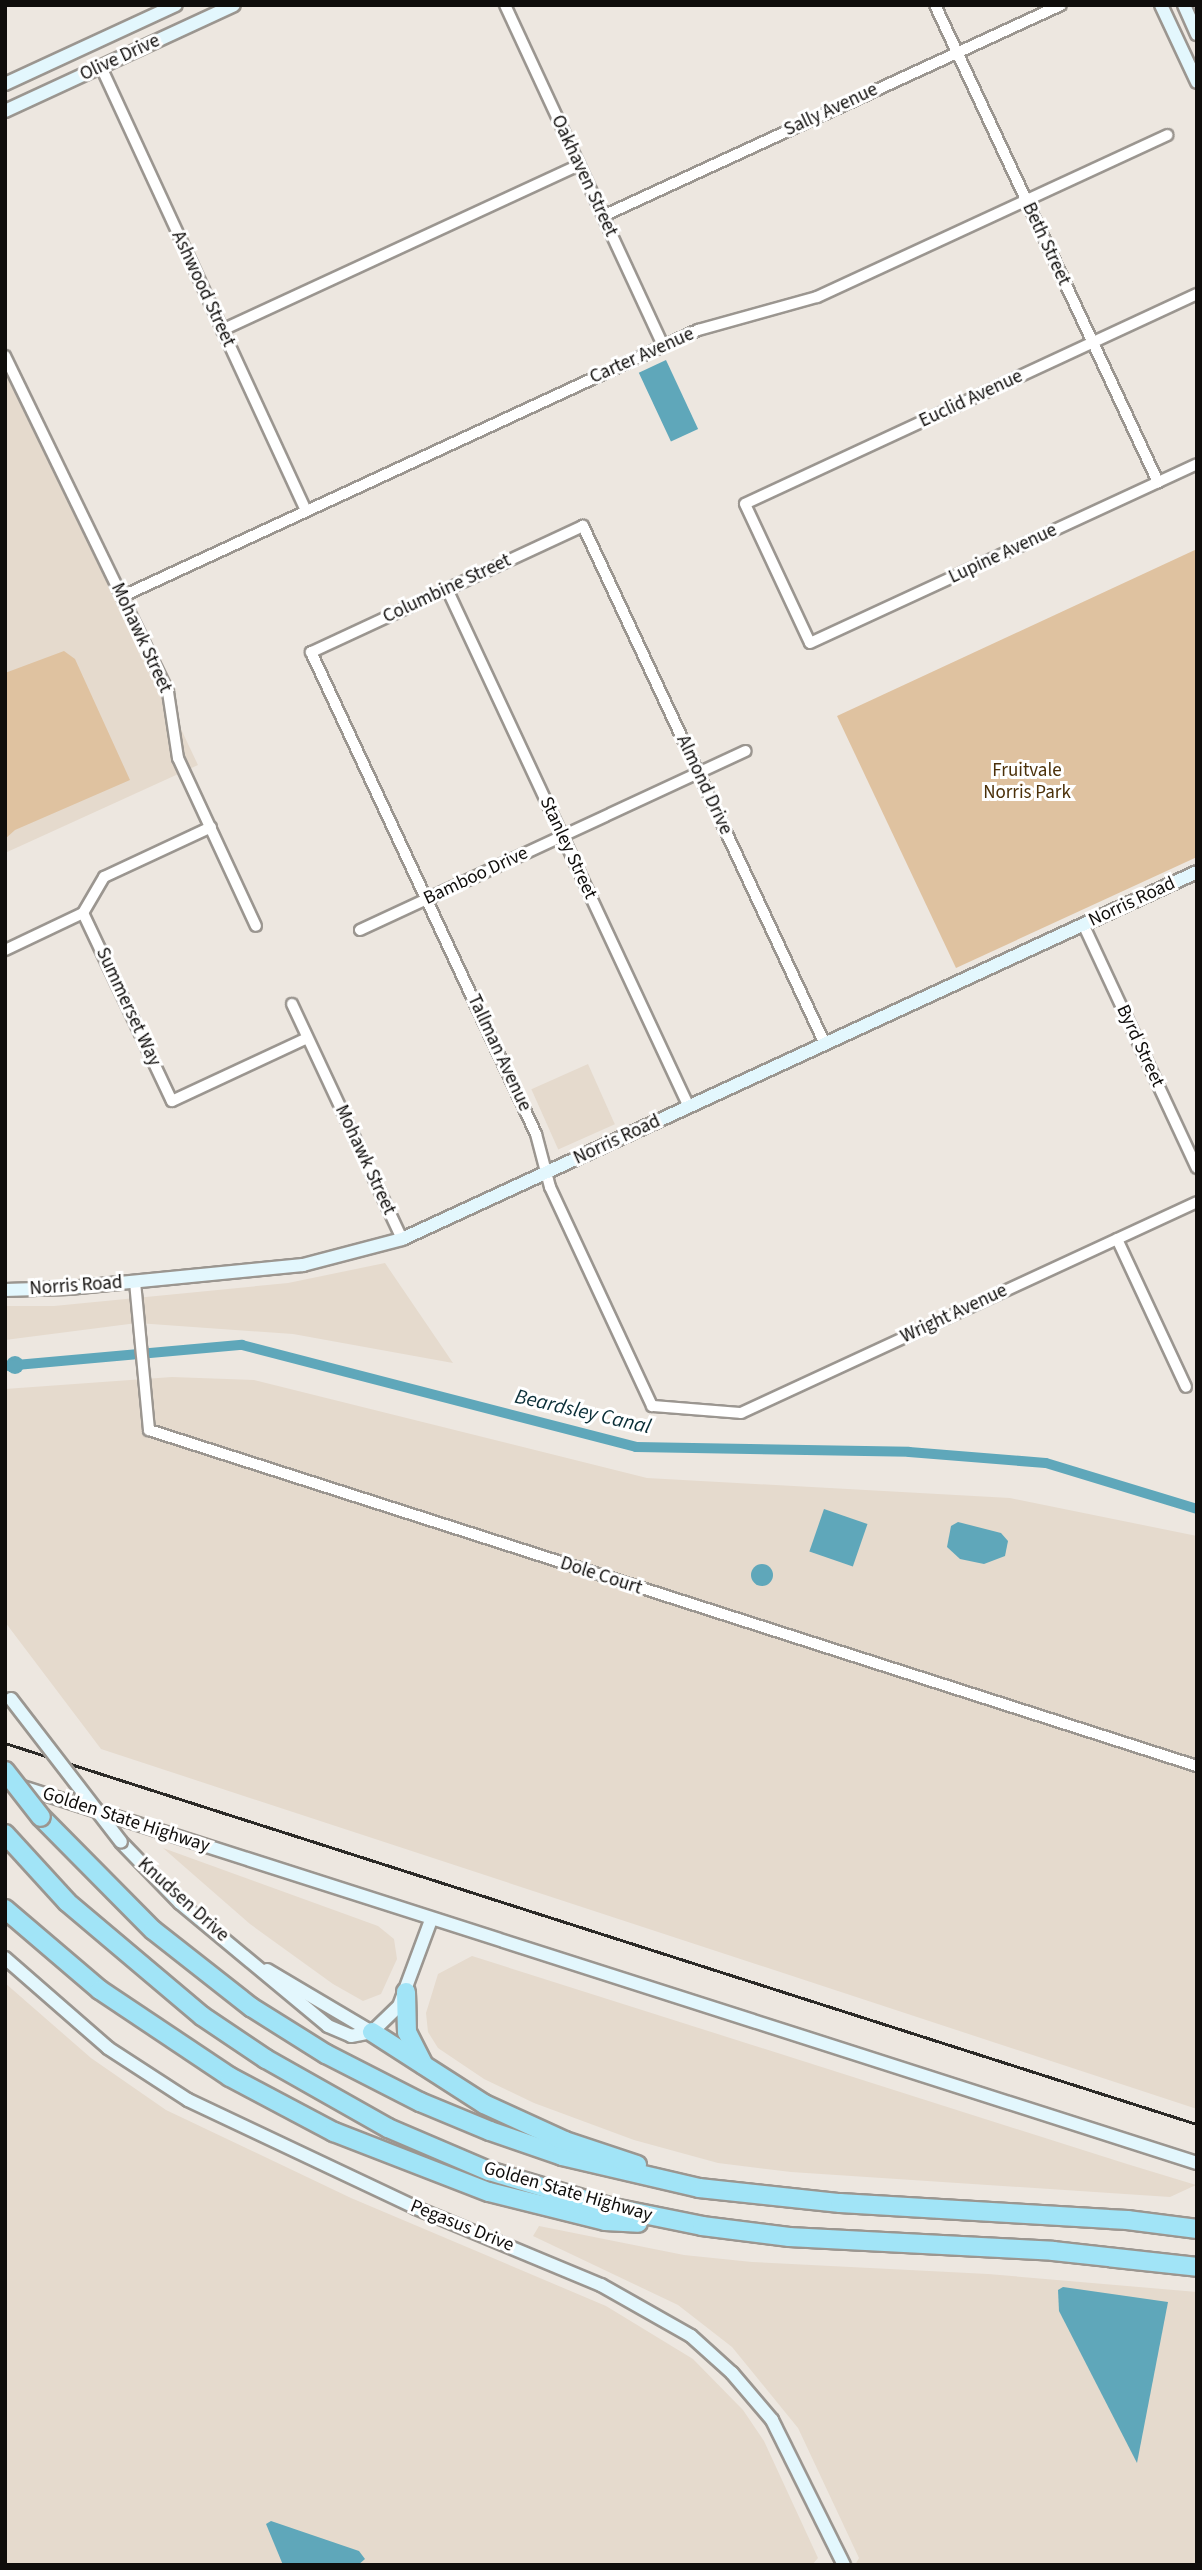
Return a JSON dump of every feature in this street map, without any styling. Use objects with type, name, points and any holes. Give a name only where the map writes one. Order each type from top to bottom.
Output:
[{"type":"highway","name":"Golden State Highway","points":[[5,1771],[41,1816],[153,1930],[251,2007],[326,2054],[420,2102],[490,2131],[562,2156],[699,2188],[827,2202],[1127,2220],[1197,2230]]},
{"type":"highway","name":"Golden State Highway","points":[[5,1833],[68,1902],[202,2016],[334,2099],[388,2128],[489,2171],[609,2207],[702,2226],[789,2237],[1053,2251],[1197,2267]]},
{"type":"highway","points":[[5,1909],[100,1990],[230,2077],[334,2132],[451,2178],[545,2207],[605,2221],[702,2226]]},
{"type":"highway","points":[[407,1992],[407,2032],[428,2071]]},
{"type":"highway","points":[[372,2032],[428,2071],[532,2127],[699,2188]]},
{"type":"street","name":"Olive Drive","points":[[5,84],[176,5]]},
{"type":"street","name":"Olive Drive","points":[[5,111],[234,5]]},
{"type":"street","name":"Oakhaven Street","points":[[505,5],[663,346]]},
{"type":"street","name":"Beth Street","points":[[935,5],[1158,482]]},
{"type":"street","name":"Sally Avenue","points":[[603,216],[1060,5]]},
{"type":"street","points":[[1161,5],[1197,82]]},
{"type":"street","points":[[1184,5],[1197,34]]},
{"type":"street","name":"Ashwood Street","points":[[100,67],[306,511]]},
{"type":"street","name":"Carter Avenue","points":[[123,596],[663,346],[723,322],[817,297],[1167,135]]},
{"type":"street","points":[[222,330],[579,165]]},
{"type":"street","name":"Euclid Avenue","points":[[810,643],[745,503],[1197,294]]},
{"type":"street","name":"Mohawk Street","points":[[5,356],[168,692],[178,758],[256,926]]},
{"type":"street","name":"Lupine Avenue","points":[[810,643],[1197,464]]},
{"type":"street","name":"Columbine Street","points":[[311,652],[583,526]]},
{"type":"street","name":"Almond Drive","points":[[583,526],[825,1044]]},
{"type":"street","name":"Stanley Street","points":[[447,589],[689,1107]]},
{"type":"street","name":"Tallman Avenue","points":[[311,652],[536,1134],[545,1174],[652,1406],[709,1410]]},
{"type":"street","name":"Bamboo Drive","points":[[360,930],[746,751]]},
{"type":"street","points":[[5,950],[83,913],[104,877],[211,827]]},
{"type":"street","name":"Norris Road","points":[[5,1290],[135,1282],[303,1265],[402,1239],[1197,872]]},
{"type":"street","name":"Summerset Way","points":[[83,913],[172,1101],[307,1038]]},
{"type":"street","name":"Byrd Street","points":[[1083,925],[1197,1168]]},
{"type":"street","name":"Mohawk Street","points":[[292,1004],[402,1239]]},
{"type":"street","name":"Wright Avenue","points":[[709,1410],[741,1413],[1197,1202]]},
{"type":"street","points":[[1117,1239],[1186,1387]]},
{"type":"street","name":"Dole Court","points":[[135,1282],[149,1430],[1197,1766]]},
{"type":"street","name":"Knudsen Drive","points":[[8,1695],[121,1842],[180,1903],[266,1970],[328,2026],[351,2036],[372,2032]]},
{"type":"street","name":"Golden State Highway","points":[[5,1781],[431,1920],[1197,2163]]},
{"type":"street","points":[[372,2032],[392,2016],[407,1992],[431,1920]]},
{"type":"street","name":"Pegasus Drive","points":[[5,1958],[108,2048],[178,2095],[416,2208],[601,2285],[691,2336],[733,2373],[772,2420],[842,2564]]},
{"type":"street","name":"Knudsen Drive","points":[[266,1970],[304,1988],[372,2032]]},
{"type":"shaded area","points":[[5,358],[198,765],[5,853]]},
{"type":"shaded area","points":[[588,1064],[615,1124],[558,1150],[531,1089]]},
{"type":"shaded area","points":[[385,1263],[453,1363],[293,1334],[137,1323],[5,1340],[5,1306],[54,1306],[288,1283]]},
{"type":"shaded area","points":[[172,1377],[254,1380],[647,1478],[1010,1498],[1197,1536],[1197,2109],[101,1749],[5,1622],[5,1389]]},
{"type":"shaded area","points":[[163,1848],[378,1926],[394,1939],[397,1959],[381,1994],[363,2001],[333,1984],[250,1924]]},
{"type":"shaded area","points":[[472,1956],[1196,2185],[1170,2197],[791,2172],[718,2163],[634,2140],[534,2103],[484,2079],[438,2048],[428,2032],[426,2013],[438,1974]]},
{"type":"shaded area","points":[[5,1983],[91,2058],[166,2110],[351,2198],[606,2306],[693,2359],[743,2410],[764,2441],[818,2558],[812,2565],[5,2565]]},
{"type":"shaded area","points":[[539,2226],[684,2255],[752,2262],[988,2274],[1197,2292],[1197,2565],[855,2565],[859,2558],[798,2428],[732,2347],[678,2305],[533,2236]]},
{"type":"green space","name":"Fruitvale Norris Park","points":[[1197,549],[1197,857],[956,968],[837,716]]},
{"type":"green space","points":[[64,651],[75,659],[130,780],[15,830],[5,839],[5,673]]},
{"type":"water","points":[[666,360],[698,429],[671,442],[639,373]]},
{"type":"water","points":[[15,1356],[21,1359],[24,1365],[21,1371],[15,1374],[9,1371],[6,1365],[9,1359]]},
{"type":"water","points":[[824,1509],[867,1524],[853,1567],[809,1552]]},
{"type":"water","points":[[958,1522],[1001,1533],[1008,1541],[1005,1556],[984,1564],[960,1559],[947,1547],[951,1526]]},
{"type":"water","points":[[762,1564],[770,1567],[773,1575],[770,1583],[762,1586],[754,1583],[751,1575],[754,1567]]},
{"type":"water","points":[[1063,2287],[1168,2302],[1137,2463],[1059,2311],[1058,2290]]},
{"type":"water","points":[[271,2521],[359,2551],[365,2559],[358,2565],[283,2565],[266,2524]]},
{"type":"waterway","name":"Beardsley Canal","points":[[5,1366],[242,1345],[636,1447],[909,1452],[1046,1463],[1197,1509]]},
{"type":"railway","points":[[5,1743],[1197,2124]]}]
